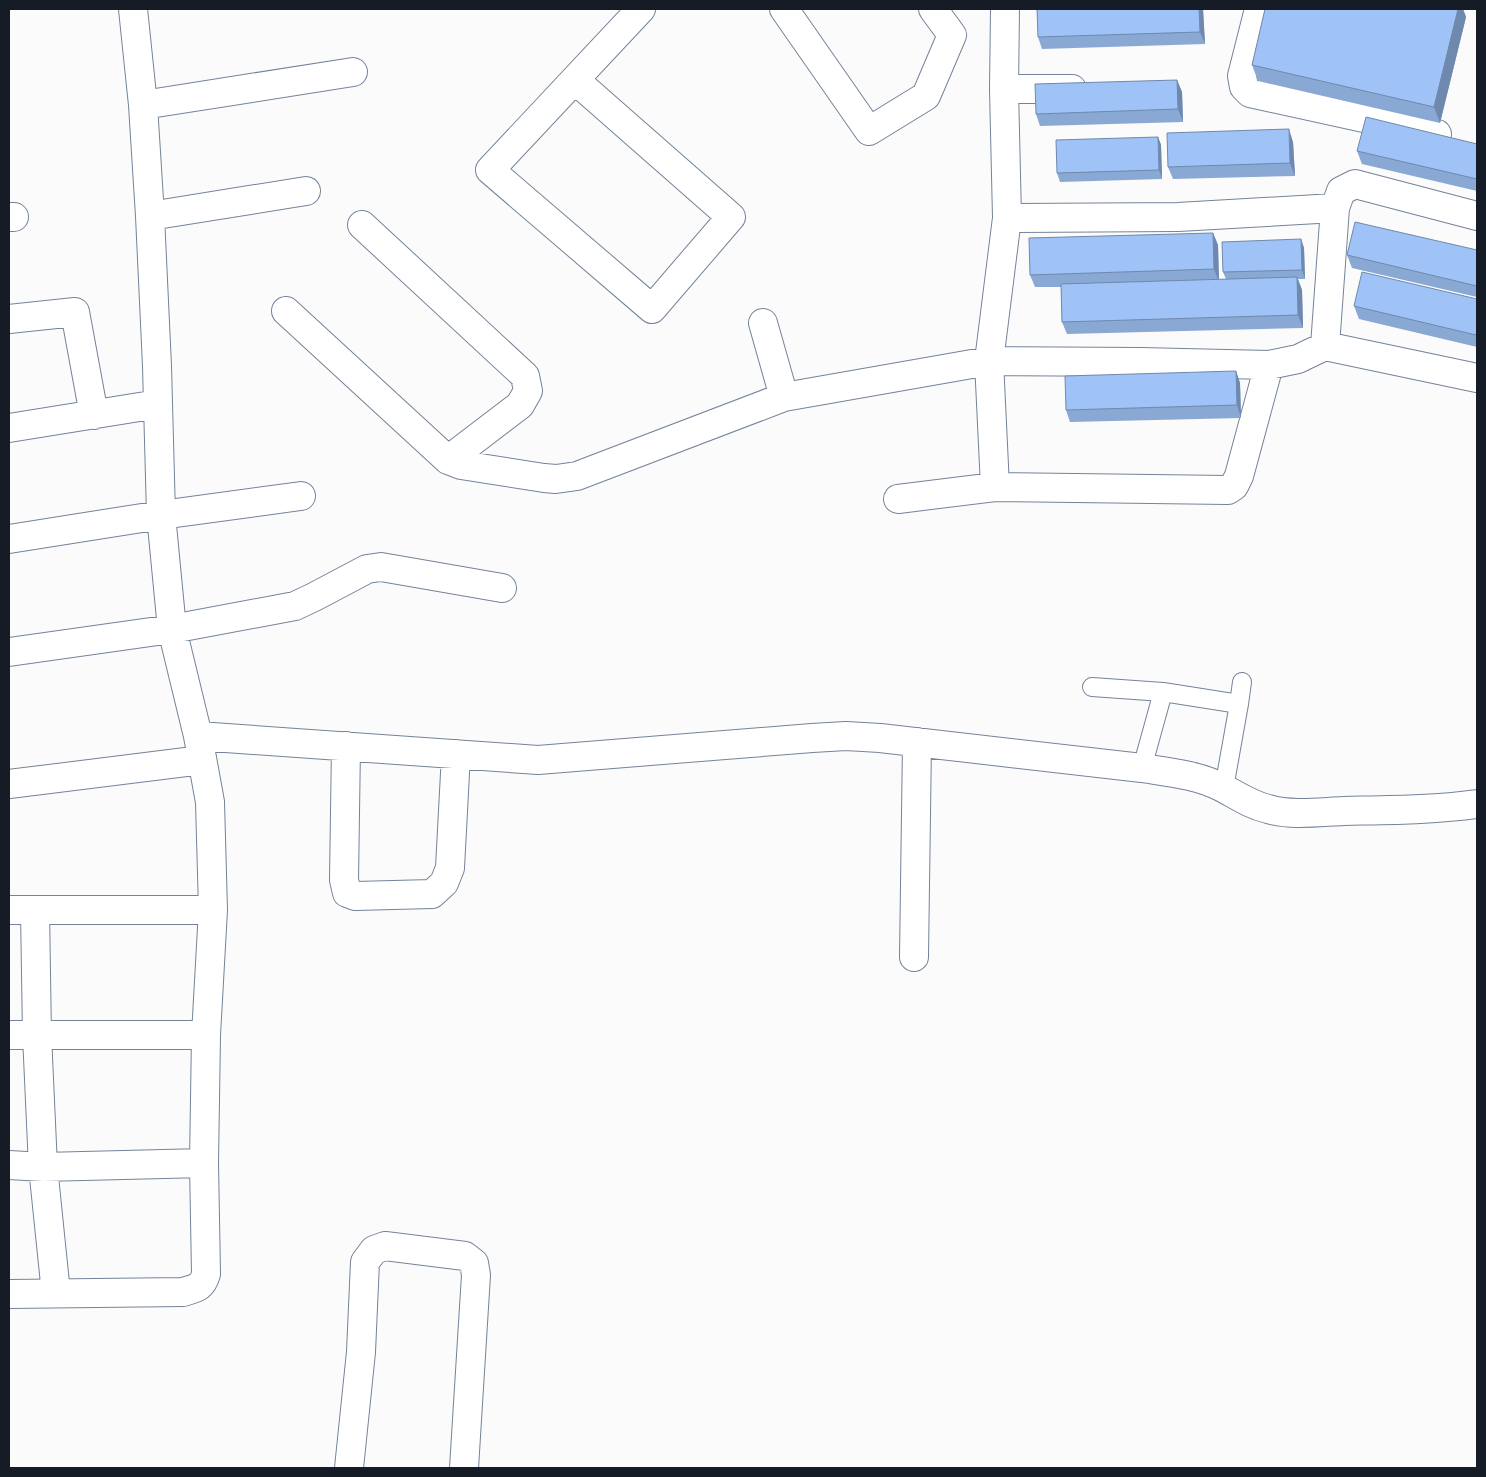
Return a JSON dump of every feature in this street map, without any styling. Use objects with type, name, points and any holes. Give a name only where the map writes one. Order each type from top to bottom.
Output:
[{"type":"street","points":[[9,1294],[183,1292],[198,1288],[204,1282],[206,1274],[204,1163],[206,1035],[213,910],[210,802],[200,748],[172,629],[161,515],[150,216],[143,105],[133,9]]},
{"type":"street","points":[[575,80],[731,217],[652,309],[490,170],[641,9]]},
{"type":"street","points":[[784,9],[869,131],[926,96],[952,35],[933,9]]},
{"type":"street","points":[[995,487],[989,361],[1007,218],[1004,89],[1005,9]]},
{"type":"street","points":[[1259,9],[1242,76],[1244,87],[1250,93],[1437,134]]},
{"type":"street","points":[[143,105],[353,72]]},
{"type":"street","points":[[1004,89],[1092,90]]},
{"type":"street","points":[[1325,346],[1335,208],[1341,191],[1355,184],[1477,216]]},
{"type":"street","points":[[150,216],[306,191]]},
{"type":"street","points":[[1007,218],[1178,217],[1335,208]]},
{"type":"street","points":[[362,225],[525,376],[528,391],[520,405],[448,460]]},
{"type":"street","points":[[286,311],[448,460],[461,465],[556,479],[577,476],[784,397],[989,361],[1269,365],[1298,359],[1325,346],[1477,378]]},
{"type":"street","points":[[9,319],[75,312],[94,415]]},
{"type":"street","points":[[763,323],[784,397]]},
{"type":"street","points":[[898,499],[995,487],[1228,490],[1234,486],[1239,476],[1269,365]]},
{"type":"street","points":[[9,428],[158,404]]},
{"type":"street","points":[[9,539],[161,515],[301,496]]},
{"type":"street","points":[[9,652],[172,629],[295,606],[367,569],[381,567],[502,588]]},
{"type":"street","points":[[9,784],[200,748],[346,746],[538,760],[846,736],[917,742],[1175,773],[1209,782],[1268,810],[1295,813],[1392,811],[1477,804]]},
{"type":"street","points":[[914,957],[917,742]]},
{"type":"street","points":[[346,746],[344,880],[347,893],[355,896],[432,894],[444,883],[450,868],[456,754]]},
{"type":"street","points":[[56,1293],[43,1167],[37,1035],[22,910],[213,910]]},
{"type":"street","points":[[9,1035],[206,1035]]},
{"type":"street","points":[[9,1165],[43,1167],[204,1163]]},
{"type":"street","points":[[349,1468],[361,1352],[365,1262],[374,1250],[385,1246],[465,1256],[474,1263],[476,1276],[464,1468]]},
{"type":"lane","points":[[1224,788],[1242,682]]},
{"type":"lane","points":[[1092,687],[1163,692],[1239,704]]},
{"type":"lane","points":[[1142,768],[1163,692]]},
{"type":"building","points":[[1037,9],[1199,9],[1200,32],[1038,37]]},
{"type":"building","points":[[1265,9],[1458,9],[1434,107],[1252,65]]},
{"type":"building","points":[[1177,80],[1178,109],[1036,114],[1035,84]]},
{"type":"building","points":[[1366,117],[1477,144],[1477,179],[1357,151]]},
{"type":"building","points":[[1289,129],[1290,163],[1168,167],[1167,133]]},
{"type":"building","points":[[1158,137],[1159,170],[1057,173],[1056,140]]},
{"type":"building","points":[[1355,222],[1477,250],[1477,286],[1347,255]]},
{"type":"building","points":[[1213,233],[1214,269],[1030,275],[1029,238]]},
{"type":"building","points":[[1301,239],[1302,270],[1223,272],[1222,242]]},
{"type":"building","points":[[1362,272],[1477,299],[1476,335],[1354,306]]},
{"type":"building","points":[[1297,277],[1298,315],[1062,322],[1061,284]]},
{"type":"building","points":[[1236,371],[1237,405],[1066,410],[1065,376]]}]
